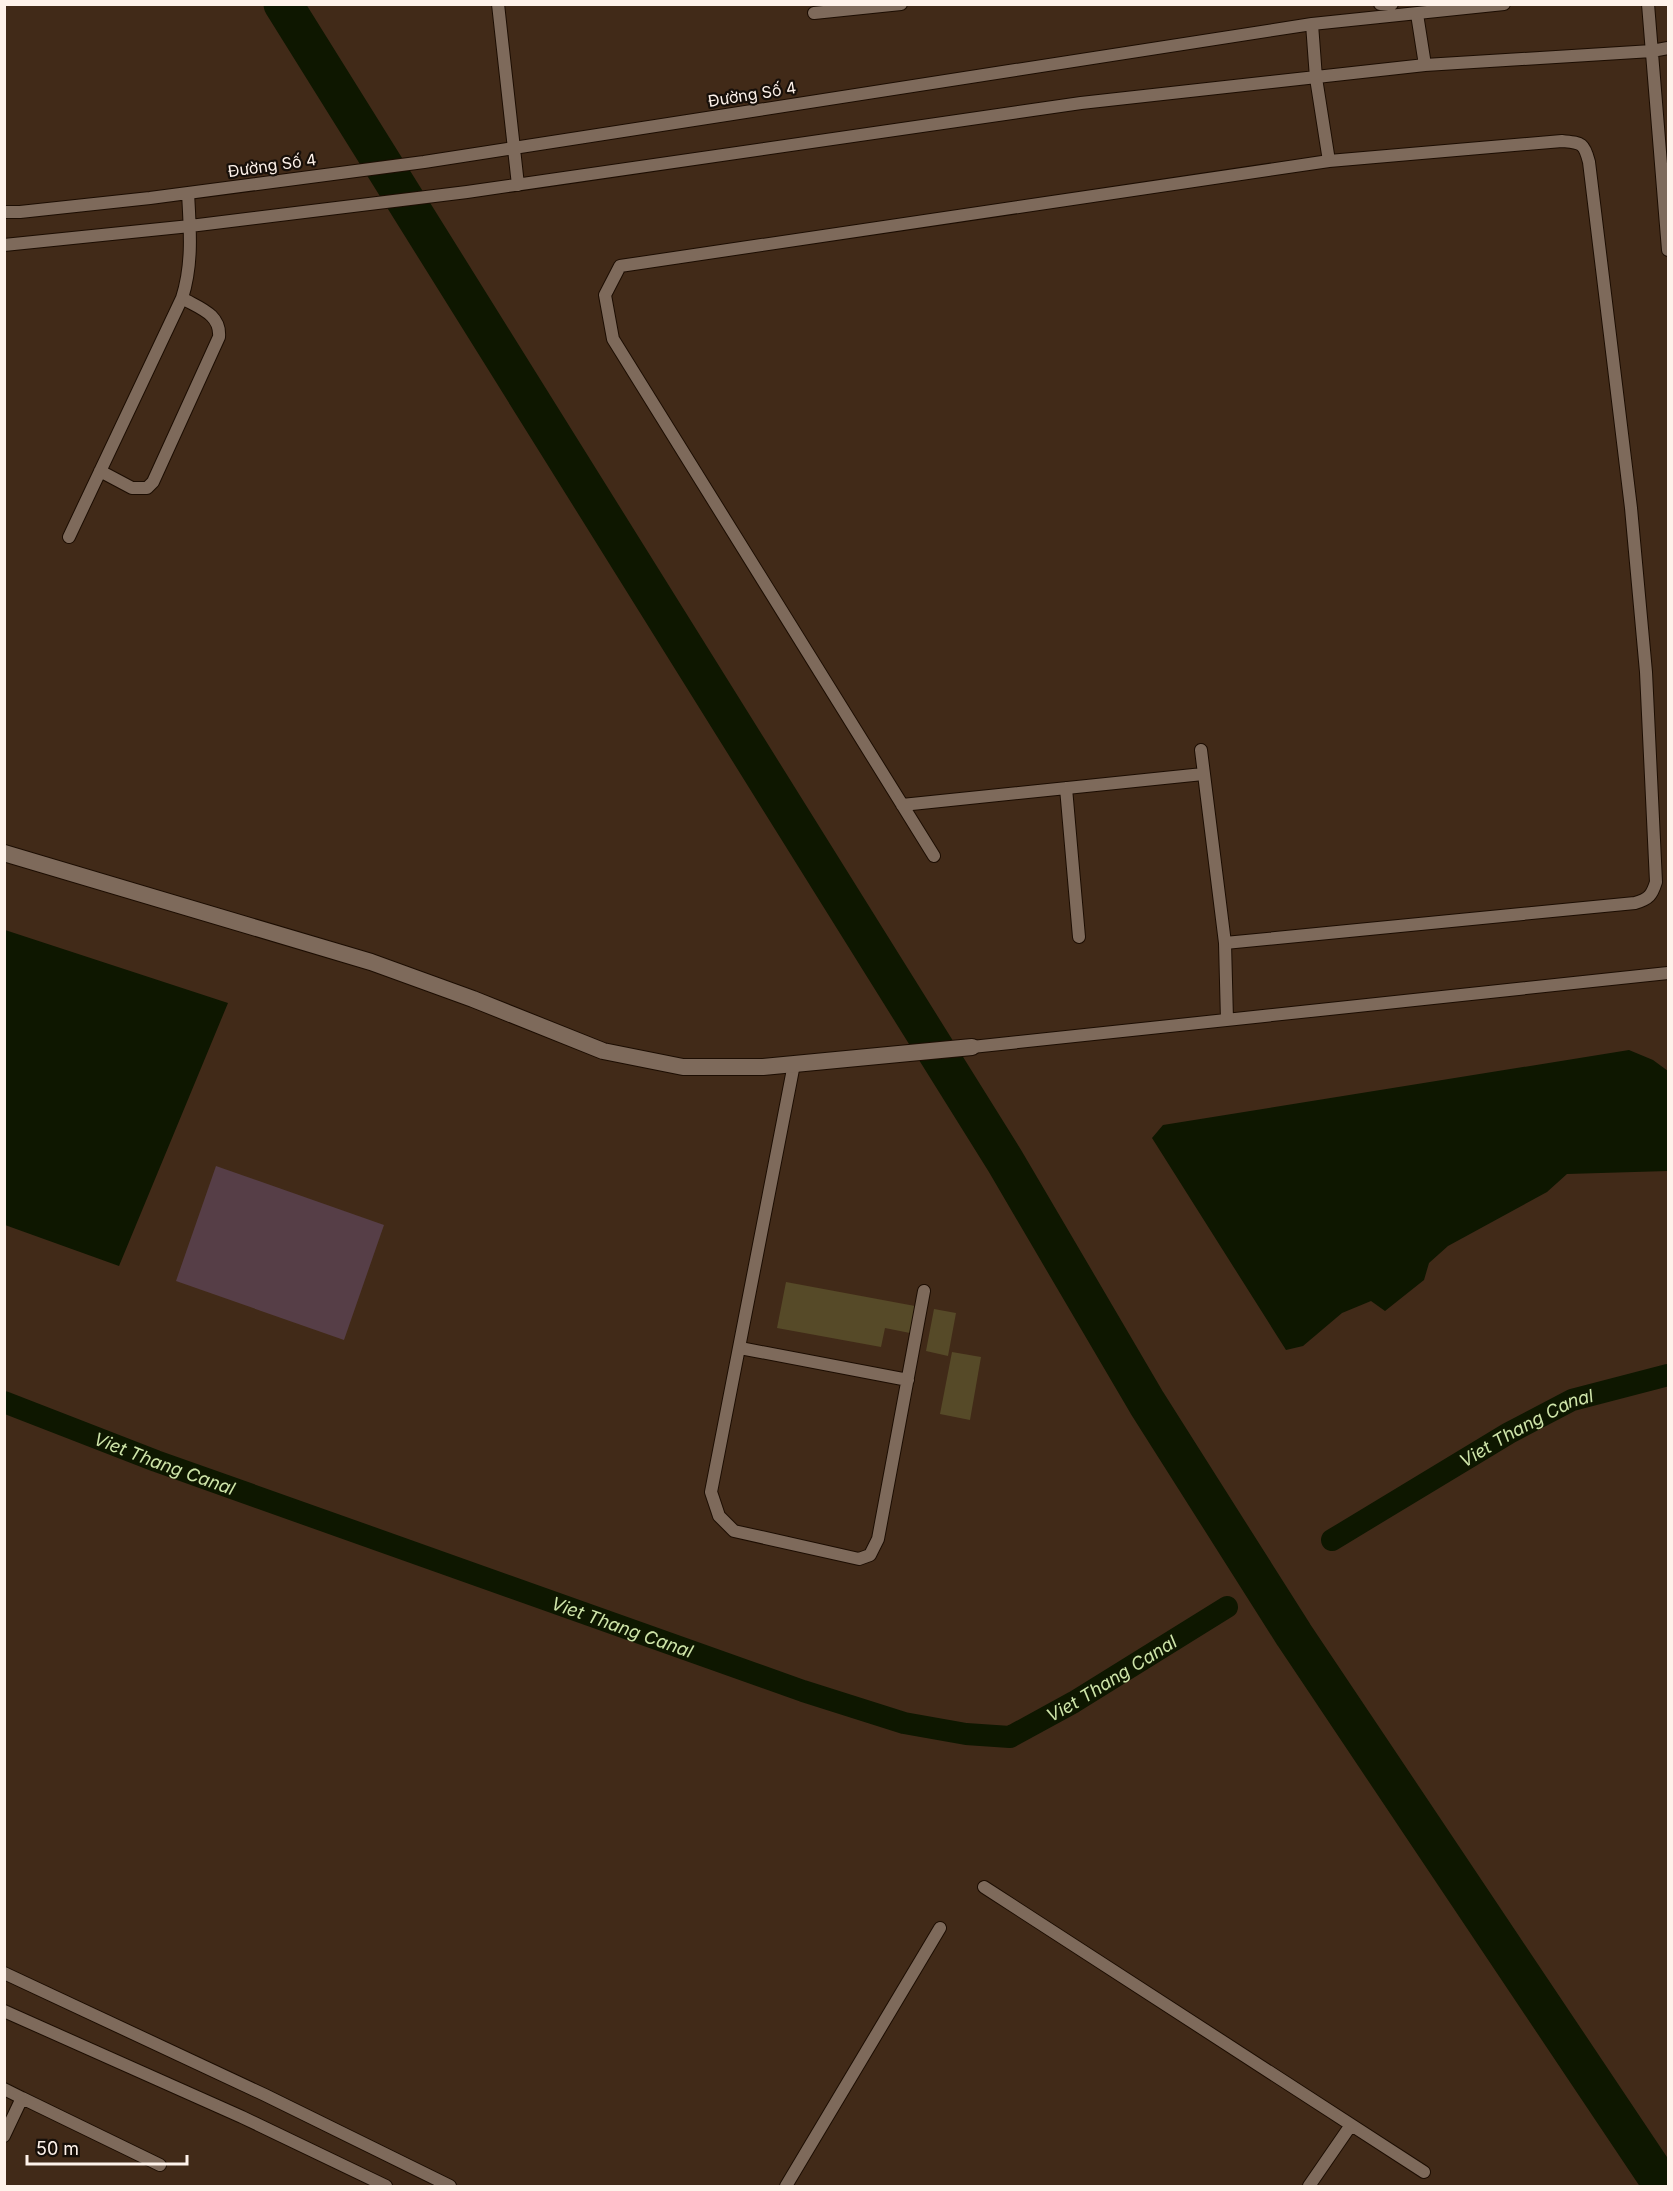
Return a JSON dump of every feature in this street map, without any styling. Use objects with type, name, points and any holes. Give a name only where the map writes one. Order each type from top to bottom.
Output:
[{"type":"street","points":[[4,853],[371,962],[473,999],[603,1052],[683,1067],[763,1067],[972,1047]]},
{"type":"lane","points":[[498,4],[518,185]]},
{"type":"lane","points":[[814,14],[901,4]]},
{"type":"lane","name":"Đường Số 4","points":[[4,212],[188,194],[424,162],[1312,24],[1389,8],[1417,14],[1504,4]]},
{"type":"lane","points":[[1648,4],[1668,250]]},
{"type":"lane","points":[[1417,14],[1425,66]]},
{"type":"lane","points":[[1312,24],[1316,78],[1329,161]]},
{"type":"lane","points":[[4,245],[190,226],[518,185],[1082,103],[1425,66],[1652,51],[1668,48]]},
{"type":"lane","points":[[934,856],[613,339],[605,295],[620,266],[1329,161],[1562,141],[1580,143],[1586,149],[1631,508],[1646,672],[1656,882],[1653,893],[1648,899],[1635,903],[1225,943]]},
{"type":"lane","points":[[69,537],[188,281],[190,226],[188,194]]},
{"type":"lane","points":[[100,471],[132,488],[147,488],[153,482],[219,337],[218,320],[182,298]]},
{"type":"lane","points":[[1201,750],[1225,943],[1227,1020]]},
{"type":"lane","points":[[902,805],[1203,774]]},
{"type":"lane","points":[[1066,788],[1079,937]]},
{"type":"lane","points":[[972,1047],[1668,973]]},
{"type":"lane","points":[[794,1064],[711,1492],[719,1516],[734,1531],[859,1559],[870,1555],[878,1539],[924,1291]]},
{"type":"lane","points":[[740,1348],[908,1380]]},
{"type":"lane","points":[[984,1887],[1424,2172]]},
{"type":"lane","points":[[786,2187],[940,1928]]},
{"type":"lane","points":[[4,1973],[265,2095],[450,2187]]},
{"type":"lane","points":[[4,2011],[242,2117],[386,2187]]},
{"type":"lane","points":[[4,2089],[160,2166]]},
{"type":"lane","points":[[4,2136],[22,2098]]},
{"type":"lane","points":[[1309,2187],[1351,2125]]},
{"type":"shaded area","points":[[5,5],[1668,5],[1668,2186],[5,2186]]},
{"type":"shaded area","points":[[5,930],[228,1003],[119,1266],[5,1225]]},
{"type":"shaded area","points":[[1629,1050],[1653,1060],[1668,1071],[1668,1171],[1567,1174],[1547,1192],[1448,1246],[1429,1263],[1424,1280],[1385,1311],[1371,1301],[1342,1313],[1303,1346],[1286,1350],[1152,1138],[1163,1125]]},
{"type":"shaded area","points":[[216,1166],[384,1225],[344,1340],[176,1281]]},
{"type":"building","points":[[786,1282],[915,1306],[910,1333],[885,1328],[881,1347],[777,1328]]},
{"type":"building","points":[[934,1309],[956,1313],[948,1356],[926,1351]]},
{"type":"building","points":[[952,1352],[981,1357],[970,1420],[940,1414]]},
{"type":"waterway","points":[[283,4],[1005,1161],[1147,1403],[1294,1635],[1663,2186]]},
{"type":"waterway","name":"Viet Thang Canal","points":[[1332,1540],[1509,1433],[1572,1400],[1668,1375]]},
{"type":"waterway","name":"Viet Thang Canal","points":[[4,1402],[156,1461],[803,1691],[904,1723],[966,1734],[1010,1737],[1074,1702],[1227,1607]]}]
